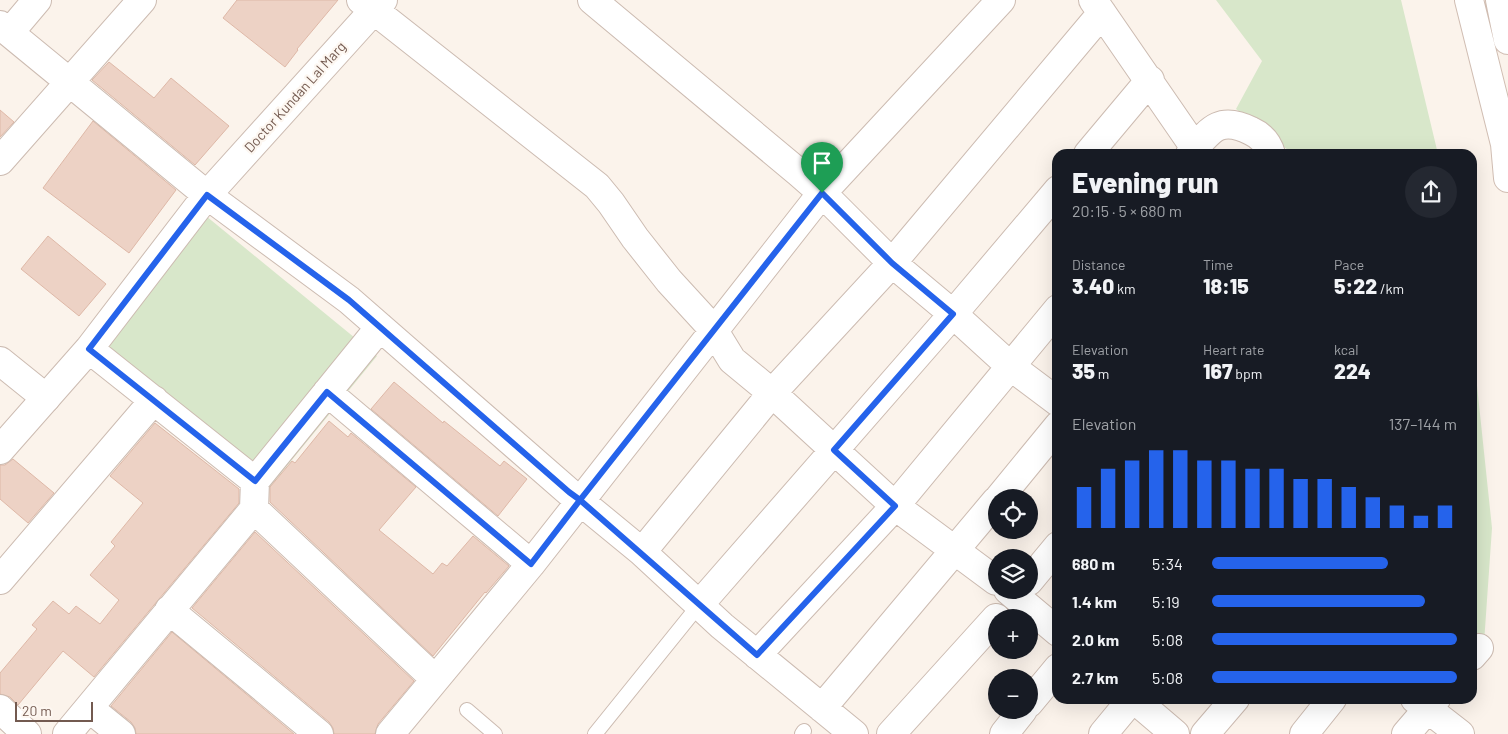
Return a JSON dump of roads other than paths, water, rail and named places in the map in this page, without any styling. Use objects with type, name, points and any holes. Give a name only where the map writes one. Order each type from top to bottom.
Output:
[{"type":"street","points":[[37,0],[5,29],[207,195],[349,300],[569,492],[642,552],[757,655],[854,734]]},
{"type":"street","points":[[0,161],[142,0]]},
{"type":"street","points":[[592,0],[822,193],[892,263],[953,314],[1010,366],[1052,398]]},
{"type":"street","points":[[390,734],[531,564],[713,329],[822,193],[1001,0]]},
{"type":"street","points":[[1469,0],[1505,144],[1508,178]]},
{"type":"street","points":[[1500,0],[1508,40]]},
{"type":"street","points":[[372,3],[597,186],[652,260],[713,329],[732,360],[772,393],[895,506],[988,571]]},
{"type":"street","name":"Doctor Kundan Lal Marg","points":[[0,450],[89,349],[207,195],[372,3]]},
{"type":"street","points":[[642,552],[772,393],[892,263],[1098,7],[1150,80],[1191,149]]},
{"type":"street","points":[[1092,149],[1150,80]]},
{"type":"street","points":[[1194,149],[1211,130],[1226,123],[1237,124],[1254,132],[1268,143],[1269,149]]},
{"type":"street","points":[[699,605],[953,314],[1052,197]]},
{"type":"street","points":[[757,655],[895,506],[1052,316]]},
{"type":"street","points":[[67,734],[254,509],[255,481],[380,327]]},
{"type":"street","points":[[89,349],[255,481]]},
{"type":"street","points":[[0,361],[46,398]]},
{"type":"street","points":[[327,392],[531,564]]},
{"type":"street","points":[[0,580],[154,400]]},
{"type":"street","points":[[1006,489],[1052,433]]},
{"type":"street","points":[[254,509],[435,679]]},
{"type":"street","points":[[822,708],[988,511]]},
{"type":"street","points":[[1038,565],[1052,552]]},
{"type":"street","points":[[1025,599],[1052,626]]},
{"type":"street","points":[[169,610],[319,734]]},
{"type":"street","points":[[891,734],[988,627]]},
{"type":"street","points":[[1038,692],[1052,675]]},
{"type":"street","points":[[1103,734],[1129,704]]},
{"type":"street","points":[[1139,704],[1174,734]]},
{"type":"street","points":[[1205,734],[1231,704]]},
{"type":"street","points":[[1304,734],[1328,704]]},
{"type":"street","points":[[1406,734],[1425,704]]},
{"type":"street","points":[[1428,704],[1460,734]]},
{"type":"street","points":[[89,708],[121,734]]},
{"type":"street","points":[[0,709],[27,734]]},
{"type":"street","points":[[1004,734],[1016,719]]},
{"type":"lane","points":[[594,734],[699,605]]},
{"type":"lane","points":[[467,710],[495,734]]}]
